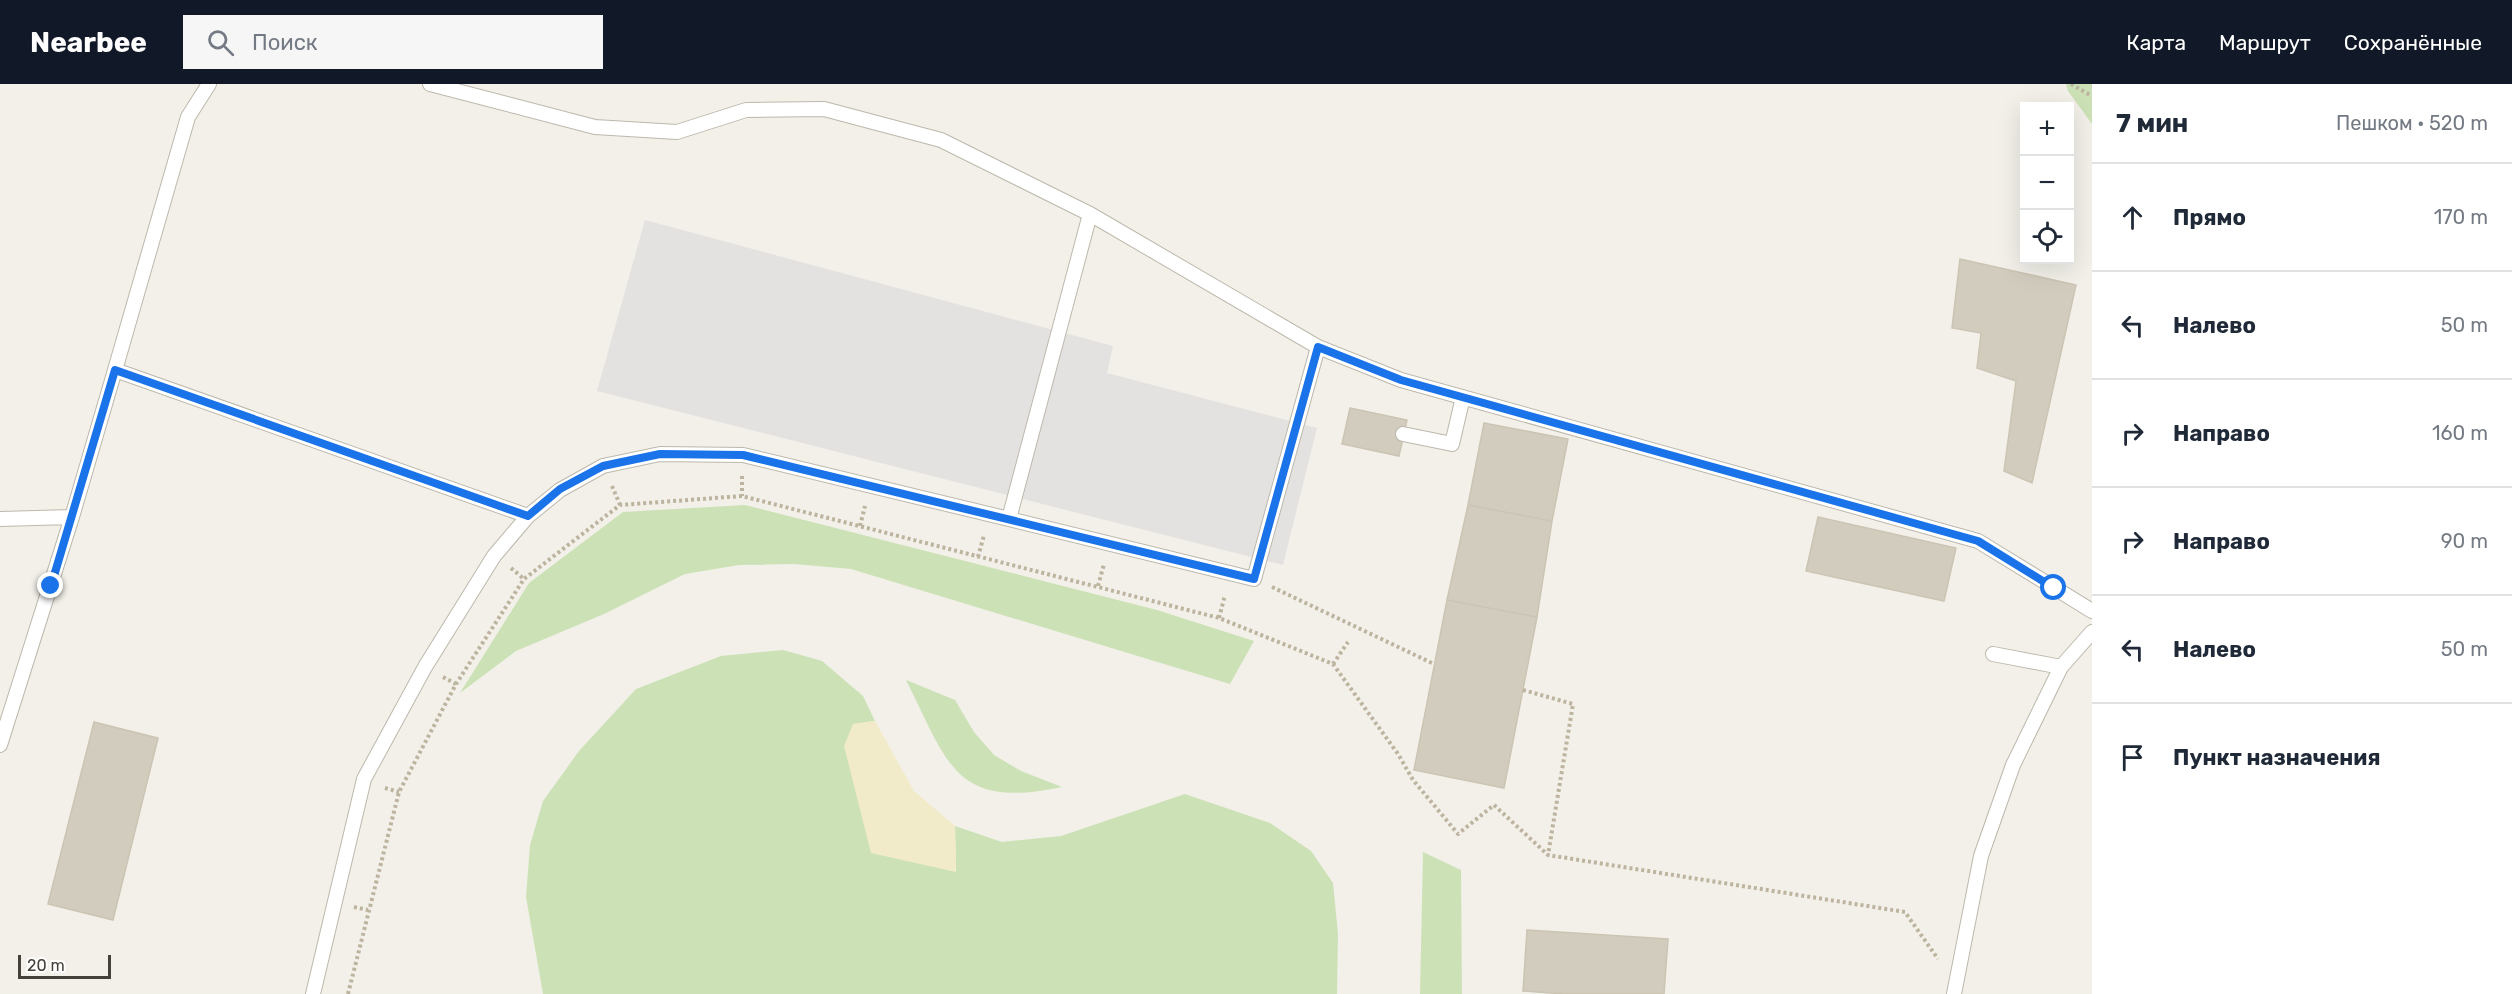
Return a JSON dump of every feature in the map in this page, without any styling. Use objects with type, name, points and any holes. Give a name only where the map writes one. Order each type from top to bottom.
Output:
[{"type":"lane","points":[[0,745],[72,518],[189,117],[208,84]]},
{"type":"lane","points":[[430,84],[595,127],[677,132],[746,110],[824,108],[941,140],[1090,214],[1318,347],[1401,380],[1978,541],[2092,611]]},
{"type":"lane","points":[[1010,519],[1090,214]]},
{"type":"lane","points":[[313,994],[364,779],[431,657],[494,556],[528,516],[560,489],[603,466],[660,454],[743,455],[1254,579],[1318,347]]},
{"type":"lane","points":[[115,370],[528,516]]},
{"type":"lane","points":[[1403,434],[1452,444],[1463,397]]},
{"type":"lane","points":[[0,519],[72,518]]},
{"type":"lane","points":[[1955,989],[1981,856],[2013,765],[2061,667],[2092,632]]},
{"type":"lane","points":[[1993,654],[2061,667]]},
{"type":"path","points":[[2071,84],[2092,96]]},
{"type":"path","points":[[742,467],[742,496]]},
{"type":"path","points":[[609,479],[620,505]]},
{"type":"path","points":[[348,994],[399,792],[456,684],[524,579],[620,505],[742,496],[1219,618],[1333,664],[1398,754],[1413,780],[1458,834],[1494,805],[1548,855],[1905,912],[1955,989]]},
{"type":"path","points":[[860,526],[866,498]]},
{"type":"path","points":[[978,557],[984,533]]},
{"type":"path","points":[[1098,586],[1104,563]]},
{"type":"path","points":[[1254,579],[1434,664]]},
{"type":"path","points":[[1219,618],[1226,591]]},
{"type":"path","points":[[1333,664],[1348,642]]},
{"type":"path","points":[[1523,690],[1573,704],[1548,855]]},
{"type":"green space","points":[[2066,84],[2092,84],[2092,124],[2068,91]]},
{"type":"green space","points":[[745,505],[1157,610],[1254,641],[1230,684],[851,569],[794,564],[739,565],[685,574],[604,614],[516,651],[460,693],[529,583],[623,512]]},
{"type":"green space","points":[[783,650],[822,661],[863,696],[875,721],[853,724],[956,871],[955,826],[1002,842],[1061,836],[1185,794],[1270,823],[1311,851],[1333,883],[1338,934],[1337,994],[543,994],[526,897],[530,845],[543,801],[579,751],[636,689],[721,656]]},
{"type":"green space","points":[[906,680],[955,700],[974,732],[994,755],[1021,771],[1062,787],[1026,792],[998,792],[976,785],[959,773],[945,756]]},
{"type":"green space","points":[[1423,852],[1461,870],[1462,994],[1420,994]]},
{"type":"sand","points":[[875,721],[914,791],[955,826],[956,872],[871,853],[844,746],[853,724]]},
{"type":"shaded area","points":[[645,220],[1113,346],[1107,373],[1317,428],[1283,565],[597,391]]},
{"type":"building","points":[[1960,259],[2076,285],[2032,483],[2004,471],[2016,381],[1977,368],[1981,333],[1952,328]]},
{"type":"building","points":[[1350,408],[1407,420],[1399,456],[1342,444]]},
{"type":"building","points":[[1484,423],[1568,439],[1552,521],[1468,505]]},
{"type":"building","points":[[1468,505],[1552,521],[1537,617],[1447,600]]},
{"type":"building","points":[[1818,517],[1956,548],[1944,601],[1806,571]]},
{"type":"building","points":[[1447,600],[1537,617],[1504,788],[1414,770]]},
{"type":"building","points":[[94,722],[158,738],[113,920],[48,904]]},
{"type":"building","points":[[1527,930],[1668,939],[1664,994],[1564,994],[1523,991]]},
{"type":"route","points":[[51,586],[115,370],[528,516],[560,489],[603,466],[660,454],[743,455],[1254,579],[1318,347],[1401,380],[1978,541],[2054,588]]}]
